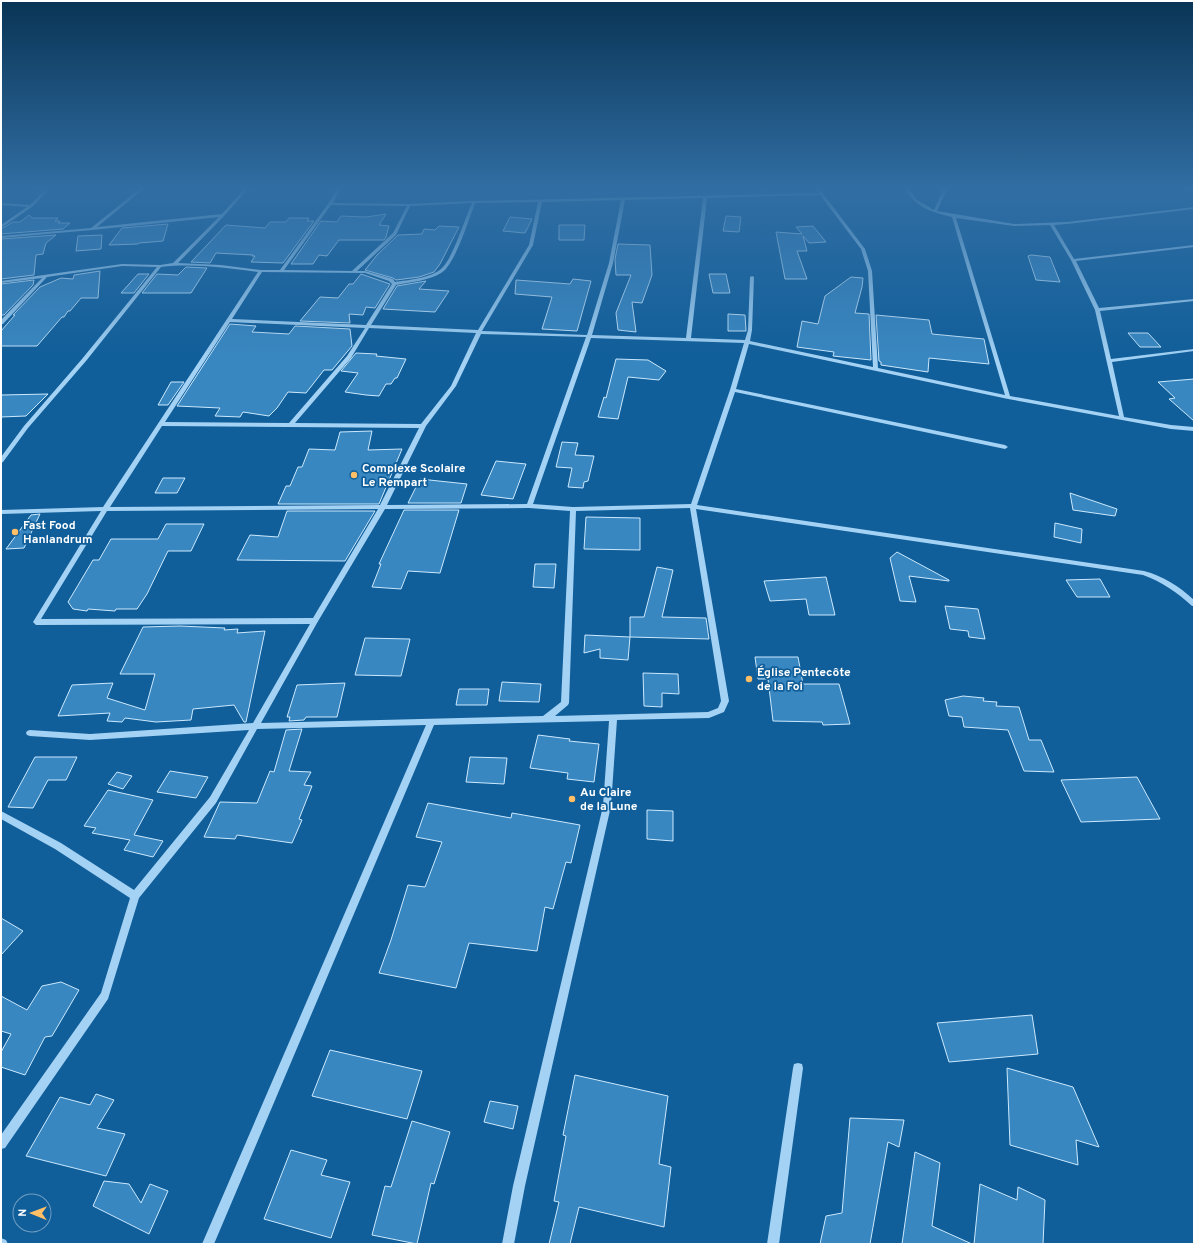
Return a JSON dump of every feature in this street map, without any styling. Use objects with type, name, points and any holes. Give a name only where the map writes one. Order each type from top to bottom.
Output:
[{"type":"street","points":[[174,264],[193,245]]},
{"type":"street","points":[[281,271],[300,245]]},
{"type":"street","points":[[354,271],[383,245]]},
{"type":"street","points":[[291,425],[348,357],[369,326],[394,284],[428,276],[443,269],[450,260],[456,245]]},
{"type":"street","points":[[1,1144],[105,996],[135,896],[213,800],[315,621],[382,508],[423,426],[453,386],[479,332],[531,245]]},
{"type":"street","points":[[529,506],[589,336],[611,263],[614,245]]},
{"type":"street","points":[[688,340],[699,245]]},
{"type":"street","points":[[859,245],[862,249],[870,272],[876,368]]},
{"type":"street","points":[[963,245],[1008,397]]},
{"type":"street","points":[[1064,245],[1097,310],[1122,418]]},
{"type":"street","points":[[1073,260],[1194,246]]},
{"type":"street","points":[[1,282],[122,265],[160,266],[174,264],[221,266],[261,271],[365,272],[391,280],[394,284]]},
{"type":"street","points":[[1,461],[26,427],[84,360],[160,266]]},
{"type":"street","points":[[261,271],[105,509],[36,622],[315,621]]},
{"type":"street","points":[[1,323],[45,276]]},
{"type":"street","points":[[30,733],[90,737],[256,726],[709,715],[722,710],[725,701],[693,506],[733,390],[747,342],[750,330],[752,277]]},
{"type":"street","points":[[1097,310],[1194,300]]},
{"type":"street","points":[[228,320],[479,332],[747,342],[1008,397],[1171,427],[1194,429]]},
{"type":"street","points":[[1108,361],[1194,350]]},
{"type":"street","points":[[733,390],[1005,447]]},
{"type":"street","points":[[162,424],[423,426]]},
{"type":"street","points":[[1,512],[71,509],[529,506],[573,509],[693,506],[1144,573],[1158,577],[1171,584],[1194,604]]},
{"type":"street","points":[[546,718],[565,703],[573,509]]},
{"type":"street","points":[[508,1244],[519,1186],[607,806],[613,718]]},
{"type":"street","points":[[208,1244],[431,722]]},
{"type":"street","points":[[1,815],[58,846],[135,896]]},
{"type":"street","points":[[773,1244],[798,1068]]},
{"type":"building","points":[[1,245],[45,245],[43,254],[36,255],[34,275],[1,279]]},
{"type":"building","points":[[77,245],[101,245],[101,249],[76,251]]},
{"type":"building","points":[[207,245],[296,245],[283,263],[251,262],[255,256],[252,256],[253,255],[216,253],[210,263],[191,262]]},
{"type":"building","points":[[304,245],[335,245],[327,256],[319,255],[313,264],[291,264]]},
{"type":"building","points":[[387,245],[450,245],[434,272],[419,277],[396,280],[365,270]]},
{"type":"building","points":[[618,245],[650,245],[652,275],[642,303],[632,302],[636,332],[618,330],[616,313],[631,275],[616,275],[615,259]]},
{"type":"building","points":[[779,245],[805,245],[807,251],[797,251],[807,279],[785,279]]},
{"type":"building","points":[[1028,256],[1050,257],[1060,282],[1036,280]]},
{"type":"building","points":[[186,267],[207,268],[191,293],[142,293],[157,274],[178,275]]},
{"type":"building","points":[[100,271],[98,298],[81,298],[37,346],[1,346],[1,331],[15,315],[13,315],[40,287],[61,278],[73,279],[74,275]]},
{"type":"building","points":[[138,274],[149,274],[134,293],[121,293]]},
{"type":"building","points":[[361,274],[390,284],[375,308],[366,307],[363,315],[349,314],[350,323],[300,321],[320,297],[338,298],[349,284],[353,284]]},
{"type":"building","points":[[709,274],[726,274],[730,293],[713,293]]},
{"type":"building","points":[[851,277],[863,278],[855,313],[869,314],[871,360],[833,356],[834,352],[797,347],[802,321],[818,324],[825,296]]},
{"type":"building","points":[[573,279],[591,281],[577,331],[542,329],[552,297],[515,294],[516,280],[570,284]]},
{"type":"building","points":[[34,280],[33,285],[4,315],[1,315],[1,284]]},
{"type":"building","points":[[426,281],[419,289],[449,291],[435,312],[383,309],[397,286]]},
{"type":"building","points":[[728,314],[745,315],[746,331],[728,331]]},
{"type":"building","points":[[876,315],[929,320],[932,334],[984,339],[989,364],[929,358],[928,372],[881,365],[881,362],[879,361]]},
{"type":"building","points":[[230,324],[256,326],[252,332],[289,334],[295,326],[350,329],[352,346],[332,370],[324,370],[306,393],[288,392],[277,408],[269,416],[243,412],[240,417],[215,416],[220,408],[177,406]]},
{"type":"building","points":[[1128,333],[1148,333],[1161,347],[1140,347]]},
{"type":"building","points":[[356,353],[377,354],[376,356],[406,359],[397,378],[395,378],[391,384],[386,384],[379,396],[345,392],[358,373],[341,371]]},
{"type":"building","points":[[616,359],[648,360],[666,371],[659,380],[628,377],[618,419],[598,417],[604,397],[606,398]]},
{"type":"building","points":[[1194,379],[1194,421],[1169,399],[1175,398],[1158,382]]},
{"type":"building","points":[[171,382],[184,382],[168,405],[158,405]]},
{"type":"building","points":[[48,394],[26,416],[1,417],[1,395]]},
{"type":"building","points":[[372,431],[368,450],[402,449],[379,504],[278,504],[286,486],[290,486],[298,467],[302,467],[309,449],[335,450],[340,432]]},
{"type":"building","points":[[562,442],[578,443],[575,455],[594,456],[588,481],[584,482],[583,488],[568,487],[572,468],[556,467]]},
{"type":"building","points":[[496,461],[526,464],[513,499],[481,495]]},
{"type":"building","points":[[163,478],[185,478],[177,493],[155,493]]},
{"type":"building","points":[[420,479],[467,484],[461,503],[408,503]]},
{"type":"building","points":[[1070,493],[1117,509],[1115,516],[1073,510]]},
{"type":"building","points":[[404,510],[459,510],[440,573],[408,571],[401,589],[372,587],[381,564],[379,564]]},
{"type":"building","points":[[287,511],[375,511],[345,561],[237,560],[250,535],[278,537]]},
{"type":"building","points":[[40,514],[24,548],[6,549],[31,515]]},
{"type":"building","points":[[586,517],[640,518],[640,550],[584,549]]},
{"type":"building","points":[[1055,523],[1082,529],[1081,543],[1054,537]]},
{"type":"building","points":[[166,524],[204,524],[191,551],[168,551],[147,594],[137,609],[116,609],[115,611],[88,609],[87,611],[73,609],[68,602],[93,560],[99,560],[111,539],[158,539]]},
{"type":"building","points":[[897,552],[949,581],[909,576],[916,602],[900,601],[890,558]]},
{"type":"building","points":[[535,564],[556,564],[554,588],[533,587]]},
{"type":"building","points":[[657,567],[673,570],[662,617],[706,618],[709,639],[630,637],[630,617],[644,617]]},
{"type":"building","points":[[826,577],[835,615],[809,615],[806,599],[770,601],[764,581]]},
{"type":"building","points":[[1100,579],[1110,597],[1077,597],[1066,580]]},
{"type":"building","points":[[945,606],[978,609],[985,639],[969,637],[968,631],[950,629]]},
{"type":"building","points":[[180,626],[225,628],[224,630],[238,629],[237,633],[265,631],[246,722],[244,722],[234,705],[193,709],[191,720],[156,722],[125,718],[122,722],[107,721],[110,713],[58,716],[72,685],[113,683],[107,698],[145,710],[155,674],[120,674],[143,627]]},
{"type":"building","points":[[585,635],[630,637],[628,660],[600,658],[600,649],[584,653]]},
{"type":"building","points":[[365,638],[410,639],[401,676],[355,675]]},
{"type":"building","points":[[755,657],[798,657],[803,684],[839,684],[850,724],[823,725],[822,722],[773,721],[768,679],[758,679]]},
{"type":"building","points":[[643,673],[678,674],[679,694],[662,693],[662,707],[644,706]]},
{"type":"building","points":[[502,682],[541,684],[539,702],[499,701]]},
{"type":"building","points":[[345,683],[337,717],[306,717],[304,720],[289,721],[290,717],[287,717],[297,685]]},
{"type":"building","points":[[459,689],[489,689],[487,705],[456,705]]},
{"type":"building","points":[[963,696],[984,698],[983,701],[997,702],[996,706],[1019,707],[1029,740],[1041,740],[1054,772],[1024,771],[1008,730],[964,727],[962,717],[949,716],[945,700]]},
{"type":"building","points":[[302,729],[289,771],[311,772],[304,785],[312,786],[299,819],[302,820],[292,843],[237,835],[235,839],[204,837],[220,802],[257,803],[270,771],[274,772],[286,730]]},
{"type":"building","points":[[538,735],[570,739],[569,741],[599,744],[594,782],[567,779],[568,773],[530,768]]},
{"type":"building","points":[[35,757],[77,757],[66,780],[48,780],[33,808],[8,807]]},
{"type":"building","points":[[470,757],[507,758],[504,784],[466,782]]},
{"type":"building","points":[[170,771],[208,777],[196,798],[157,792]]},
{"type":"building","points":[[117,772],[132,776],[123,789],[108,784]]},
{"type":"building","points":[[1137,777],[1160,819],[1081,822],[1061,780]]},
{"type":"building","points":[[108,790],[153,800],[134,835],[163,841],[153,857],[124,850],[130,840],[92,833],[96,828],[84,826]]},
{"type":"building","points":[[428,803],[511,818],[512,813],[580,825],[571,863],[566,862],[553,909],[545,907],[537,951],[469,943],[456,988],[379,973],[408,885],[425,887],[442,842],[416,837]]},
{"type":"building","points":[[647,810],[673,811],[673,841],[647,839]]},
{"type":"building","points":[[1,918],[23,931],[1,955]]},
{"type":"building","points":[[61,982],[79,990],[52,1036],[45,1037],[25,1075],[1,1067],[1,1052],[11,1034],[1,1031],[1,996],[27,1010],[42,986]]},
{"type":"building","points":[[1032,1015],[1038,1054],[949,1062],[937,1023]]},
{"type":"building","points":[[330,1050],[422,1071],[407,1119],[312,1096]]},
{"type":"building","points":[[1007,1068],[1073,1087],[1099,1147],[1076,1140],[1078,1165],[1010,1145]]},
{"type":"building","points":[[575,1075],[668,1096],[659,1164],[671,1167],[664,1227],[579,1207],[570,1244],[549,1244],[559,1202],[554,1201],[566,1136],[563,1135]]},
{"type":"building","points":[[96,1094],[114,1100],[97,1128],[125,1134],[106,1176],[26,1156],[60,1097],[90,1105]]},
{"type":"building","points":[[490,1101],[518,1106],[513,1129],[484,1122]]},
{"type":"building","points":[[850,1118],[904,1120],[899,1147],[888,1142],[870,1244],[820,1244],[826,1216],[842,1213]]},
{"type":"building","points":[[412,1121],[450,1132],[434,1184],[431,1183],[417,1244],[372,1235],[385,1186],[391,1187]]},
{"type":"building","points":[[291,1150],[327,1160],[321,1175],[350,1182],[331,1238],[264,1219]]},
{"type":"building","points":[[915,1152],[940,1163],[932,1226],[972,1244],[902,1244]]},
{"type":"building","points":[[104,1181],[129,1184],[141,1203],[150,1184],[168,1191],[149,1234],[93,1206]]},
{"type":"building","points":[[980,1184],[1017,1200],[1018,1187],[1045,1200],[1043,1244],[974,1244]]},
{"type":"place","name":"Complexe Scolaire Le Rempart","points":[[354,475]]},
{"type":"place","name":"Fast Food Hanlandrum","points":[[15,532]]},
{"type":"place","name":"Église Pentecôte de la Foi","points":[[749,679]]},
{"type":"place","name":"Au Claire de la Lune","points":[[572,799]]}]
